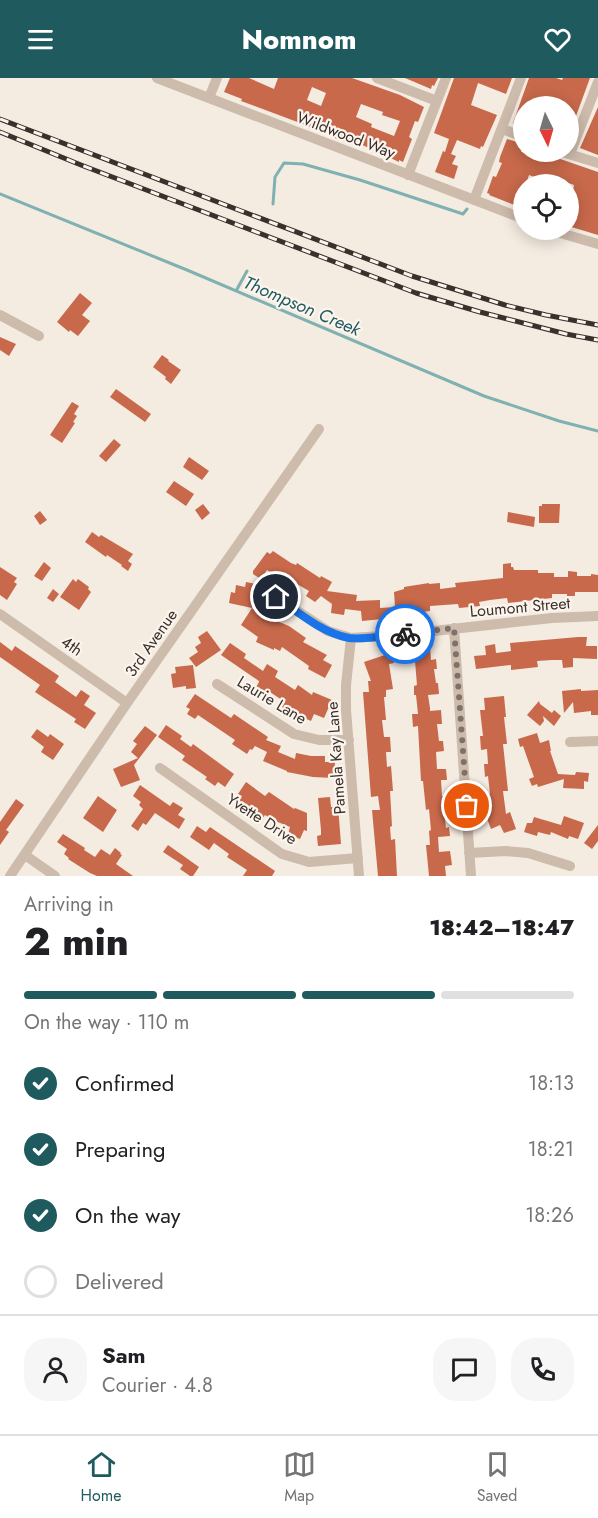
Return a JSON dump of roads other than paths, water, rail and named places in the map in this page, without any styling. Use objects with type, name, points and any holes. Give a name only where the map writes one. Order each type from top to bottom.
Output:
[{"type":"street","name":"Wildwood Way","points":[[158,78],[513,215]]},
{"type":"street","points":[[209,98],[217,78]]},
{"type":"street","points":[[377,78],[437,101]]},
{"type":"street","points":[[408,175],[446,78]]},
{"type":"street","points":[[474,200],[521,78]]},
{"type":"street","points":[[579,124],[598,82]]},
{"type":"street","points":[[502,129],[513,133]]},
{"type":"street","points":[[579,157],[598,164]]},
{"type":"street","points":[[579,238],[598,244]]},
{"type":"street","points":[[0,315],[39,336]]},
{"type":"street","name":"3rd Avenue","points":[[10,876],[127,703],[319,429]]},
{"type":"street","name":"Loumont Street","points":[[276,597],[328,631],[351,638],[552,618],[598,616]]},
{"type":"street","name":"4th","points":[[0,614],[127,703]]},
{"type":"street","points":[[454,628],[471,876]]},
{"type":"street","name":"Pamela Kay Lane","points":[[351,638],[346,710],[359,876]]},
{"type":"street","name":"Laurie Lane","points":[[217,684],[294,734],[319,740],[349,740]]},
{"type":"street","points":[[570,742],[598,741]]},
{"type":"street","name":"Yvette Drive","points":[[160,768],[282,854],[309,862],[358,858]]},
{"type":"street","points":[[469,853],[506,850],[528,853],[570,866]]},
{"type":"street","points":[[25,855],[55,876]]},
{"type":"waterway","points":[[273,204],[275,177],[284,163],[303,164],[360,180],[463,214],[467,209]]},
{"type":"waterway","name":"Thompson Creek","points":[[0,194],[187,270],[484,396],[559,421],[598,431]]},
{"type":"waterway","points":[[236,291],[247,271]]},
{"type":"railway","points":[[0,119],[412,276],[505,305],[598,325]]},
{"type":"railway","points":[[0,132],[416,293],[480,312],[598,340]]}]
